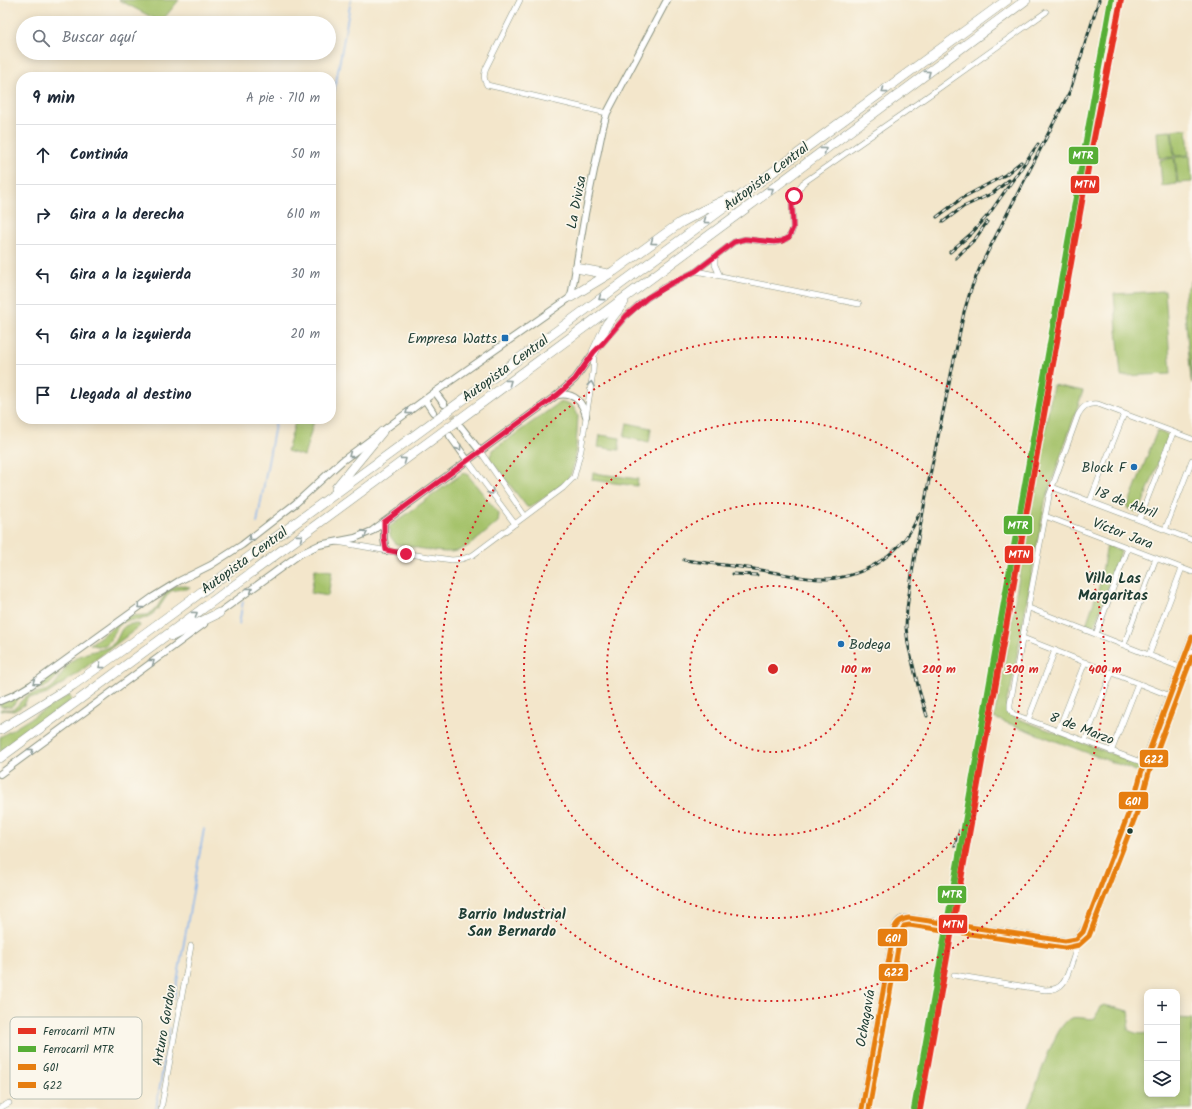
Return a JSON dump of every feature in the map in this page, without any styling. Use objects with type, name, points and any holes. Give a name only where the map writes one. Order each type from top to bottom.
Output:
[{"type":"highway","name":"Autopista Central","points":[[0,730],[87,676],[1007,0]]},
{"type":"highway","name":"Autopista Central","points":[[0,758],[1026,0]]},
{"type":"highway","points":[[571,297],[608,274],[680,223],[749,189]]},
{"type":"highway","points":[[576,268],[608,274]]},
{"type":"highway","points":[[594,352],[607,324],[635,290]]},
{"type":"highway","points":[[321,504],[382,432]]},
{"type":"highway","points":[[152,645],[219,613]]},
{"type":"main road","points":[[1076,939],[1081,935],[1085,928],[1183,668],[1192,637]]},
{"type":"main road","points":[[1183,668],[1192,652]]},
{"type":"main road","name":"Ochagavía","points":[[862,1109],[894,930],[898,921],[909,918],[1065,941],[1076,939]]},
{"type":"street","points":[[520,0],[486,68],[484,80],[487,85],[607,113]]},
{"type":"street","name":"La Divisa","points":[[571,297],[603,127],[607,113],[667,0]]},
{"type":"street","points":[[0,774],[300,554],[319,545],[356,538],[367,533],[468,461],[557,395],[575,379],[594,352],[626,316],[639,304],[662,288],[696,271],[738,240],[745,239],[774,242],[786,239],[791,234],[793,228],[792,204],[794,196],[798,188],[803,183],[1046,12]]},
{"type":"street","points":[[715,256],[715,265],[720,276]]},
{"type":"street","points":[[696,271],[859,304]]},
{"type":"street","points":[[0,701],[31,685],[162,591],[211,565],[242,545],[296,503],[331,471],[435,392],[571,297]]},
{"type":"street","points":[[336,542],[447,559],[462,559],[473,555],[516,524],[563,488],[574,477],[581,450],[593,372],[594,352]]},
{"type":"street","points":[[435,392],[444,404]]},
{"type":"street","points":[[557,395],[566,394],[576,399],[583,408],[586,416]]},
{"type":"street","points":[[425,400],[433,412]]},
{"type":"street","points":[[1172,697],[1138,682],[1023,638],[1045,516],[1052,487],[1078,415],[1084,406],[1098,404],[1192,440]]},
{"type":"street","points":[[1090,502],[1124,414]]},
{"type":"street","points":[[461,427],[480,451],[525,516]]},
{"type":"street","points":[[1139,520],[1173,433]]},
{"type":"street","points":[[450,436],[516,524]]},
{"type":"street","points":[[1165,530],[1192,460]]},
{"type":"street","name":"18 de Abril","points":[[1052,487],[1192,540]]},
{"type":"street","name":"Víctor Jara","points":[[1045,516],[1192,572]]},
{"type":"street","points":[[384,522],[386,550]]},
{"type":"street","points":[[1096,634],[1128,548]]},
{"type":"street","points":[[1124,645],[1156,558]]},
{"type":"street","points":[[1149,655],[1182,568]]},
{"type":"street","points":[[1029,608],[1183,668]]},
{"type":"street","name":"8 de Marzo","points":[[1023,638],[1010,709],[1013,714],[1147,764]]},
{"type":"street","points":[[1028,720],[1055,650]]},
{"type":"street","points":[[1058,731],[1085,662]]},
{"type":"street","points":[[1085,741],[1112,672]]},
{"type":"street","points":[[1112,752],[1138,682]]},
{"type":"street","points":[[954,975],[1045,990],[1053,989],[1061,986],[1065,980],[1076,950],[1076,939]]},
{"type":"street","name":"Arturo Gordon","points":[[161,1109],[190,946]]},
{"type":"street","points":[[0,1108],[9,1103]]},
{"type":"green space","points":[[119,0],[179,0],[166,16],[150,16]]},
{"type":"green space","points":[[1187,129],[1189,155],[1175,156],[1172,130]]},
{"type":"green space","points":[[1171,131],[1174,157],[1159,158],[1157,132]]},
{"type":"green space","points":[[1190,156],[1192,182],[1178,183],[1175,157]]},
{"type":"green space","points":[[1174,158],[1177,184],[1162,186],[1160,160]]},
{"type":"green space","points":[[1192,280],[1192,383],[1184,301],[1186,291]]},
{"type":"green space","points":[[1165,291],[1171,374],[1121,376],[1114,294]]},
{"type":"green space","points":[[1053,385],[1083,391],[1045,502],[1011,688],[1006,704],[1009,711],[1016,718],[1142,765],[1139,772],[994,718]]},
{"type":"green space","points":[[564,402],[573,407],[578,416],[573,469],[564,483],[530,507],[527,507],[489,458],[493,450],[559,403]]},
{"type":"green space","points":[[627,423],[651,428],[649,442],[624,437]]},
{"type":"green space","points":[[295,424],[313,424],[304,456],[287,451]]},
{"type":"green space","points":[[1157,431],[1169,435],[1139,513],[1127,508]]},
{"type":"green space","points":[[600,435],[620,438],[619,450],[598,447]]},
{"type":"green space","points":[[463,473],[467,474],[499,514],[498,522],[473,542],[457,551],[444,552],[396,544],[390,536],[389,527]]},
{"type":"green space","points":[[593,473],[638,479],[637,486],[592,480]]},
{"type":"green space","points":[[1107,545],[1121,551],[1094,628],[1086,625],[1099,587]]},
{"type":"green space","points":[[315,569],[332,571],[328,596],[311,593]]},
{"type":"green space","points":[[180,585],[190,587],[187,589],[171,591],[154,613],[140,620],[122,623],[110,640],[103,646],[90,644],[129,616],[147,615],[156,609],[167,591]]},
{"type":"green space","points":[[130,624],[139,624],[140,626],[74,676],[47,694],[38,697],[30,697],[24,705],[14,711],[0,711],[1,709],[13,709],[26,696],[52,687],[73,660],[87,653],[110,646],[116,641],[123,627]]},
{"type":"green space","points":[[61,666],[57,677],[50,684],[43,688],[34,689],[24,693],[11,707],[0,706],[0,704]]},
{"type":"green space","points":[[69,695],[72,700],[0,752],[0,737]]},
{"type":"green space","points":[[1104,1005],[1129,1011],[1130,1016],[1128,1030],[1144,1034],[1144,1097],[1180,1097],[1180,1018],[1192,1019],[1192,1109],[1028,1109],[1046,1059],[1064,1023],[1071,1018],[1077,1017],[1089,1019],[1095,1018],[1100,1007]]},
{"type":"waterway","points":[[336,82],[351,0]]},
{"type":"waterway","points":[[257,523],[275,424]]},
{"type":"waterway","points":[[239,624],[243,601]]},
{"type":"waterway","points":[[174,999],[204,829]]},
{"type":"waterway","points":[[156,1109],[170,1028]]},
{"type":"tunnel","points":[[447,408],[459,424]]},
{"type":"railway","points":[[927,716],[908,644],[906,627],[907,608],[914,560],[929,480],[964,312],[971,289],[981,265],[1070,91],[1099,0]]},
{"type":"railway","points":[[950,252],[972,233],[989,214],[1038,144]]},
{"type":"railway","points":[[937,217],[962,198],[1005,175],[1021,162]]},
{"type":"railway","points":[[943,222],[963,207],[993,193],[1009,180]]},
{"type":"railway","points":[[956,258],[976,238],[987,222]]},
{"type":"railway","points":[[684,560],[812,579],[842,577],[856,573],[882,560],[904,539],[913,527],[919,514]]},
{"type":"railway","points":[[733,574],[757,575]]},
{"type":"railway","points":[[955,846],[960,830]]},
{"type":"rail line","name":"MTR","points":[[914,1109],[1111,0]]},
{"type":"rail line","name":"MTN","points":[[920,1109],[1086,179],[1121,0]]},
{"type":"transit line","name":"G01","points":[[862,1109],[894,930],[899,921],[909,918],[1065,941],[1076,939],[1083,932],[1134,799],[1142,770],[1192,637]]},
{"type":"transit line","name":"G22","points":[[869,1109],[901,932],[904,926],[909,925],[1065,948],[1079,945],[1089,936],[1141,802],[1149,772],[1192,657]]},
{"type":"place","name":"Empresa Watts","points":[[505,338]]},
{"type":"place","name":"Block F","points":[[1134,467]]},
{"type":"place","name":"Bodega","points":[[841,644]]},
{"type":"district","name":"Villa Las Margaritas","points":[[1113,586]]},
{"type":"district","name":"Barrio Industrial San Bernardo","points":[[512,922]]},
{"type":"route","points":[[406,554],[386,550],[384,522],[557,395],[575,379],[594,352],[626,316],[655,292],[696,271],[738,240],[745,239],[774,242],[782,241],[789,237],[792,232],[794,221],[792,204],[794,196]]}]
